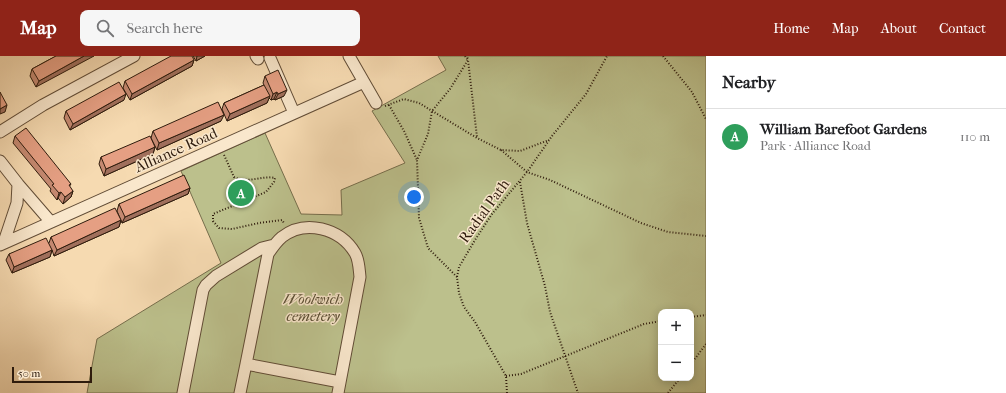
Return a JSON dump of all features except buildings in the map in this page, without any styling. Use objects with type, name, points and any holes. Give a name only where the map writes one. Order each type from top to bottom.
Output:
[{"type":"street","points":[[0,132],[43,105],[134,56]]},
{"type":"street","points":[[349,56],[379,105]]},
{"type":"street","points":[[270,58],[294,113]]},
{"type":"street","name":"Alliance Road","points":[[2,243],[364,82]]},
{"type":"street","points":[[0,161],[50,222]]},
{"type":"street","points":[[2,243],[17,203],[18,184]]},
{"type":"street","points":[[240,393],[268,254],[282,237],[292,231],[310,227],[329,230],[338,235],[347,242],[354,252],[359,263],[360,277],[339,388],[246,364]]},
{"type":"street","points":[[183,393],[202,298],[206,285],[216,276],[262,248],[274,245]]},
{"type":"path","points":[[466,56],[468,60],[477,138]]},
{"type":"path","name":"Radial Path","points":[[457,277],[460,267],[475,240],[492,214],[520,182],[550,140],[586,94],[608,56]]},
{"type":"path","points":[[663,56],[692,92],[706,119]]},
{"type":"path","points":[[468,60],[450,89],[432,111],[428,134],[418,160],[419,218],[428,248],[457,277],[459,293],[464,306],[482,333],[506,376],[507,393]]},
{"type":"path","points":[[379,105],[404,99],[419,103],[477,138],[501,150],[527,172],[550,180],[642,224],[668,232],[706,236]]},
{"type":"path","points":[[388,104],[404,131],[418,160]]},
{"type":"path","points":[[501,150],[520,151],[550,140]]},
{"type":"path","points":[[220,147],[234,177],[239,180],[254,180],[270,177],[275,178],[274,182],[266,192],[213,214],[213,221],[219,228],[232,229],[258,223],[282,220],[286,227]]},
{"type":"path","points":[[520,182],[527,223],[545,286],[550,312],[578,393]]},
{"type":"path","points":[[694,317],[706,315]]},
{"type":"path","points":[[506,376],[521,374],[644,324],[658,322]]},
{"type":"path","points":[[694,360],[706,344]]},
{"type":"path","points":[[668,393],[678,381]]},
{"type":"green space","name":"Woolwich cemetery","points":[[438,56],[706,56],[706,393],[87,393],[97,339],[221,263],[181,171],[265,133],[301,214],[342,215],[341,190],[405,163],[372,111],[446,70]]},
{"type":"place","name":"William Barefoot Gardens","points":[[241,193]]}]
